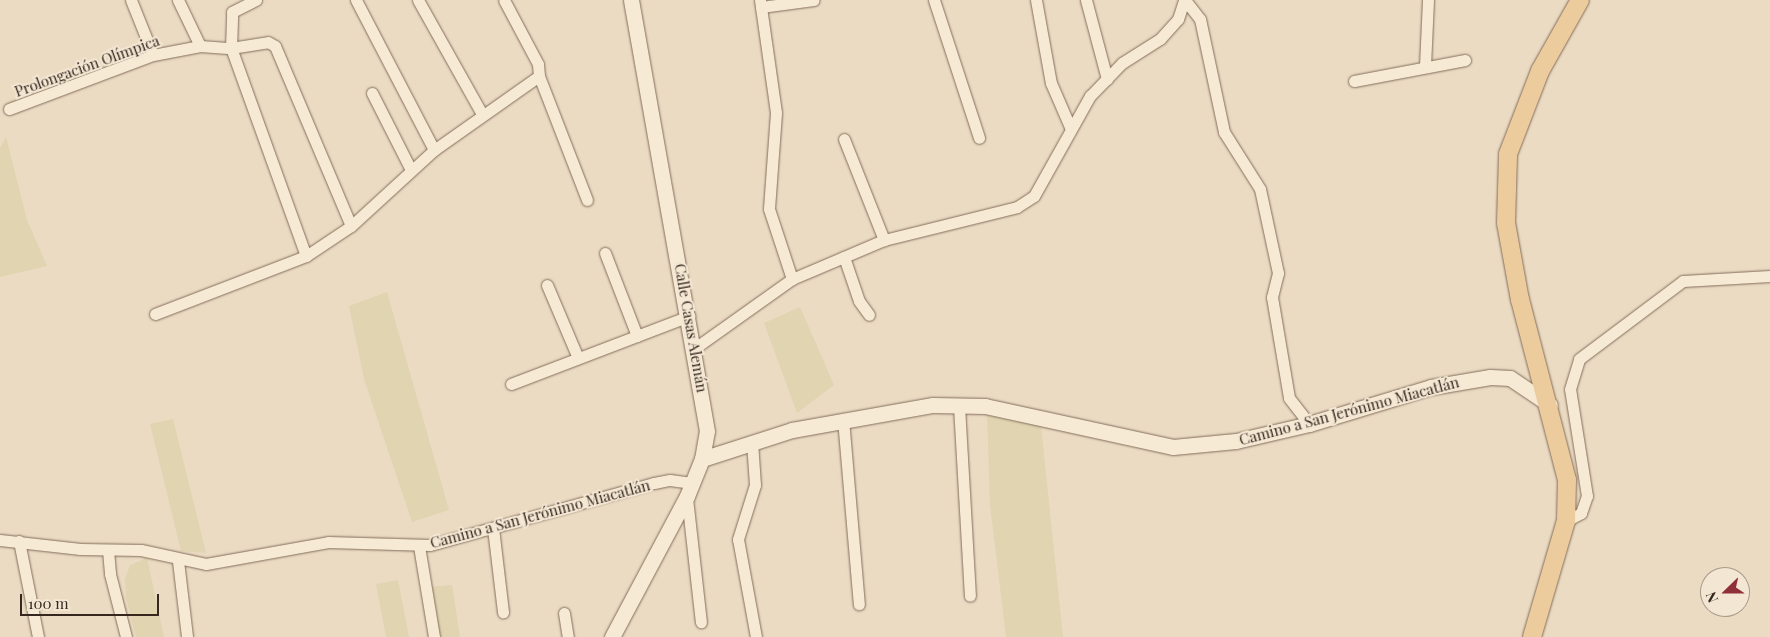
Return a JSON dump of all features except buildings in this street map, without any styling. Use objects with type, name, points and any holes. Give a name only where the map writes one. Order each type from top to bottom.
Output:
[{"type":"main road","points":[[1532,637],[1566,522],[1567,480],[1550,405],[1520,300],[1506,223],[1508,154],[1540,71],[1580,0]]},
{"type":"street","points":[[131,0],[153,55]]},
{"type":"street","points":[[178,0],[200,46]]},
{"type":"street","points":[[256,0],[232,12],[231,48],[306,256]]},
{"type":"street","points":[[356,0],[434,150]]},
{"type":"street","points":[[418,0],[482,114]]},
{"type":"street","points":[[504,0],[538,64],[538,76],[587,200]]},
{"type":"street","name":"Calle Casas Alemán","points":[[612,637],[689,489],[702,459],[707,431],[695,348],[631,0]]},
{"type":"street","points":[[792,279],[769,209],[776,113],[760,4],[814,0]]},
{"type":"street","points":[[934,0],[979,138]]},
{"type":"street","points":[[1036,0],[1051,83],[1070,127]]},
{"type":"street","points":[[1086,0],[1106,79]]},
{"type":"street","points":[[695,348],[792,279],[884,240],[1018,207],[1034,196],[1044,181],[1070,127],[1106,79],[1122,63],[1160,39],[1178,19],[1184,0]]},
{"type":"street","points":[[1184,0],[1200,19],[1224,132],[1260,189],[1278,273],[1272,297],[1289,398],[1309,424]]},
{"type":"street","points":[[1425,66],[1428,0]]},
{"type":"street","name":"Prolongación Olímpica","points":[[10,109],[153,55],[200,46],[231,48],[268,42],[275,46],[351,226]]},
{"type":"street","points":[[1354,81],[1425,66],[1465,60]]},
{"type":"street","points":[[155,314],[306,256],[351,226],[434,150],[482,114],[538,76]]},
{"type":"street","points":[[372,93],[411,170]]},
{"type":"street","points":[[844,139],[884,240]]},
{"type":"street","points":[[604,253],[637,336]]},
{"type":"street","points":[[844,257],[860,301],[870,315]]},
{"type":"street","points":[[1566,522],[1581,513],[1587,496],[1570,389],[1579,359],[1682,281],[1770,276]]},
{"type":"street","points":[[547,285],[578,358]]},
{"type":"street","points":[[510,384],[689,316]]},
{"type":"street","name":"Camino a San Jerónimo Miacatlán","points":[[702,459],[752,442],[843,419],[933,405],[985,406],[1173,447],[1236,441],[1309,424],[1431,387],[1490,377],[1510,378],[1550,405]]},
{"type":"street","points":[[959,406],[970,596]]},
{"type":"street","points":[[843,419],[859,604]]},
{"type":"street","points":[[752,442],[755,485],[738,539],[756,637]]},
{"type":"street","name":"Camino a San Jerónimo Miacatlán","points":[[0,540],[108,550],[141,550],[178,561],[223,562],[328,542],[419,546],[493,528],[654,483],[670,480],[689,489]]},
{"type":"street","points":[[689,489],[688,540],[701,622]]},
{"type":"street","points":[[493,528],[502,612]]},
{"type":"street","points":[[19,541],[38,637]]},
{"type":"street","points":[[419,546],[434,637]]},
{"type":"street","points":[[108,550],[110,574],[126,637]]},
{"type":"street","points":[[178,561],[187,637]]},
{"type":"street","points":[[564,613],[568,637]]},
{"type":"shaded area","points":[[6,137],[27,220],[47,266],[0,277],[0,148]]},
{"type":"shaded area","points":[[387,292],[449,510],[412,522],[364,379],[349,306]]},
{"type":"shaded area","points":[[800,307],[834,385],[797,413],[764,323]]},
{"type":"shaded area","points":[[987,414],[1041,426],[1063,637],[1006,637],[990,505]]},
{"type":"shaded area","points":[[173,419],[206,553],[181,551],[150,424]]},
{"type":"shaded area","points":[[147,558],[164,637],[136,637],[126,598],[125,579],[130,565]]},
{"type":"shaded area","points":[[398,580],[409,637],[386,637],[376,584]]},
{"type":"shaded area","points":[[452,585],[460,637],[437,637],[429,587]]}]
